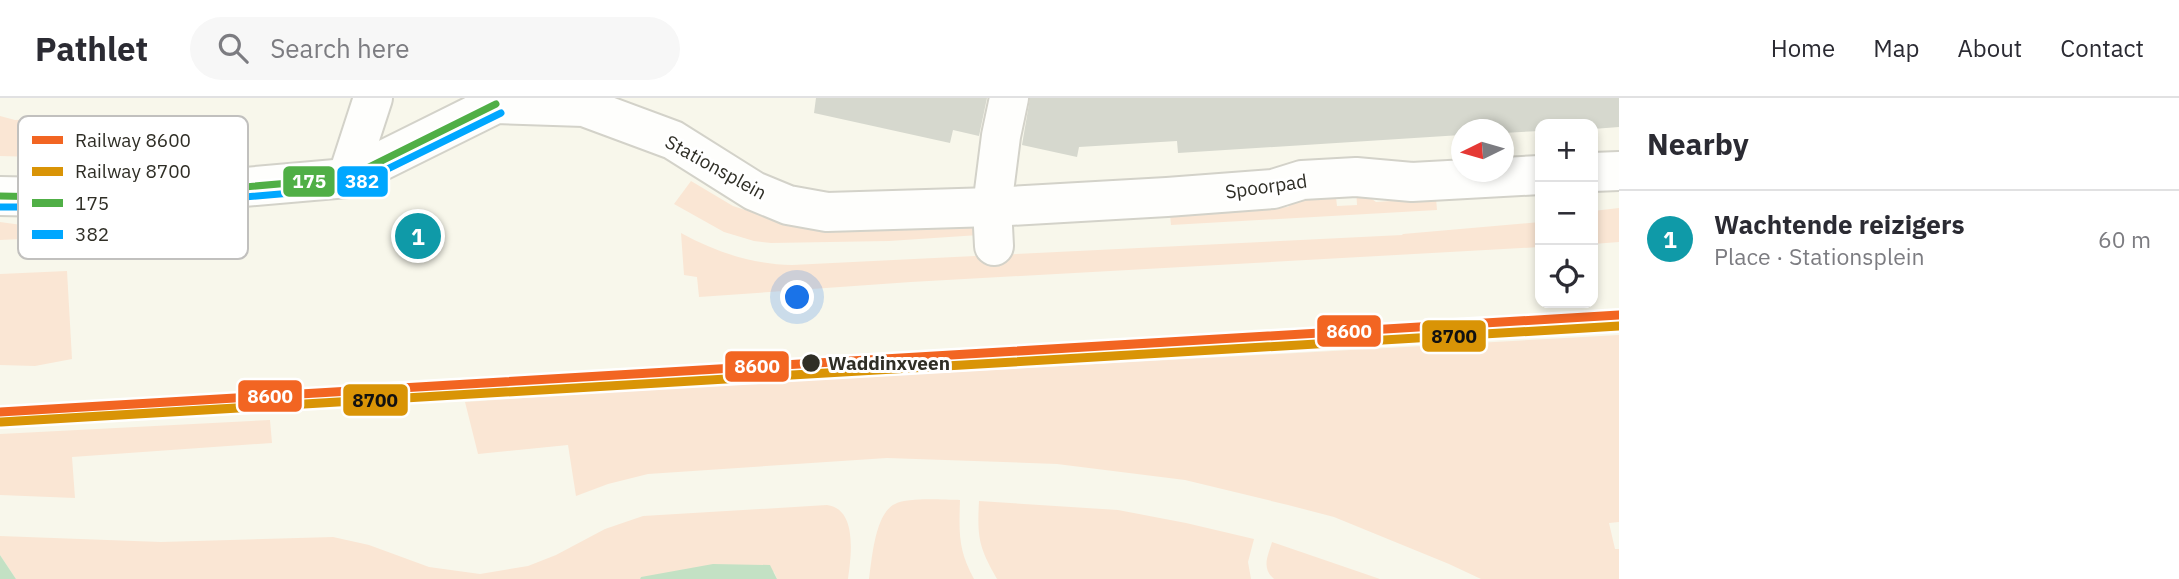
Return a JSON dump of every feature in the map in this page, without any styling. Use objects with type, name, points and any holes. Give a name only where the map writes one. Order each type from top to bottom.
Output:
[{"type":"street","points":[[347,178],[373,98]]},
{"type":"street","points":[[994,246],[992,207],[1009,98]]},
{"type":"street","name":"Stationsplein","points":[[248,187],[347,178],[496,101],[584,107],[673,140],[754,191],[788,205],[827,212],[858,213],[992,207]]},
{"type":"street","points":[[1598,172],[1619,171]]},
{"type":"street","name":"Spoorpad","points":[[992,207],[1273,189],[1302,180],[1356,177],[1412,182],[1535,175]]},
{"type":"street","name":"Stationsplein","points":[[0,195],[18,196]]},
{"type":"shaded area","points":[[0,116],[18,120],[18,156],[0,156]]},
{"type":"shaded area","points":[[691,181],[733,206],[781,222],[978,224],[979,235],[889,241],[754,241],[724,232],[674,204]]},
{"type":"shaded area","points":[[1356,187],[1376,202],[1436,198],[1437,210],[1171,225],[1170,214],[1288,207],[1305,190],[1335,188],[1337,206],[1357,205]]},
{"type":"shaded area","points":[[1619,208],[1619,242],[1598,244],[1598,210]]},
{"type":"shaded area","points":[[0,222],[18,224],[18,239],[0,240]]},
{"type":"shaded area","points":[[1535,222],[1535,247],[911,282],[699,297],[697,277],[684,275],[681,233],[734,256],[792,265],[1403,234]]},
{"type":"shaded area","points":[[67,271],[72,359],[35,366],[0,365],[0,274]]},
{"type":"shaded area","points":[[1619,335],[1619,522],[1609,523],[1615,549],[1619,549],[1619,579],[1481,579],[1334,517],[1185,480],[1057,464],[887,458],[648,474],[608,484],[576,496],[568,445],[478,454],[465,402],[701,386]]},
{"type":"shaded area","points":[[270,420],[272,443],[72,457],[75,498],[0,495],[0,434]]},
{"type":"shaded area","points":[[909,500],[960,500],[961,541],[974,579],[869,579],[876,537],[888,509]]},
{"type":"shaded area","points":[[979,501],[1118,510],[1254,539],[1248,562],[1251,579],[997,579],[986,559],[981,542],[978,524]]},
{"type":"shaded area","points":[[827,505],[837,508],[848,524],[851,547],[848,579],[777,579],[774,572],[640,579],[16,579],[0,555],[0,536],[161,542],[333,537],[369,545],[429,567],[480,574],[528,566],[556,555],[605,529],[643,516]]},
{"type":"shaded area","points":[[1272,542],[1380,579],[1274,579],[1267,566]]},
{"type":"shaded area","points":[[0,555],[16,579],[0,579]]},
{"type":"shaded area","points":[[713,564],[770,565],[777,579],[640,579],[641,577]]},
{"type":"building","points":[[816,98],[987,98],[979,136],[953,130],[950,143],[814,113]]},
{"type":"building","points":[[1030,98],[1619,98],[1619,127],[1598,129],[1598,119],[1535,119],[1535,131],[1514,132],[1514,119],[1451,119],[1451,136],[1178,153],[1177,141],[1079,147],[1077,157],[1022,145]]},
{"type":"rail line","name":"8600","points":[[0,412],[1619,315]]},
{"type":"rail line","name":"8700","points":[[1,422],[1619,326]]},
{"type":"transit line","name":"175","points":[[248,187],[347,178],[496,104]]},
{"type":"transit line","name":"382","points":[[248,197],[349,188],[501,113]]},
{"type":"transit line","name":"175","points":[[0,196],[18,196]]},
{"type":"transit line","name":"382","points":[[0,207],[18,207]]},
{"type":"place","name":"Wachtende reizigers","points":[[418,236]]},
{"type":"place","name":"Waddinxveen","points":[[811,363]]}]
